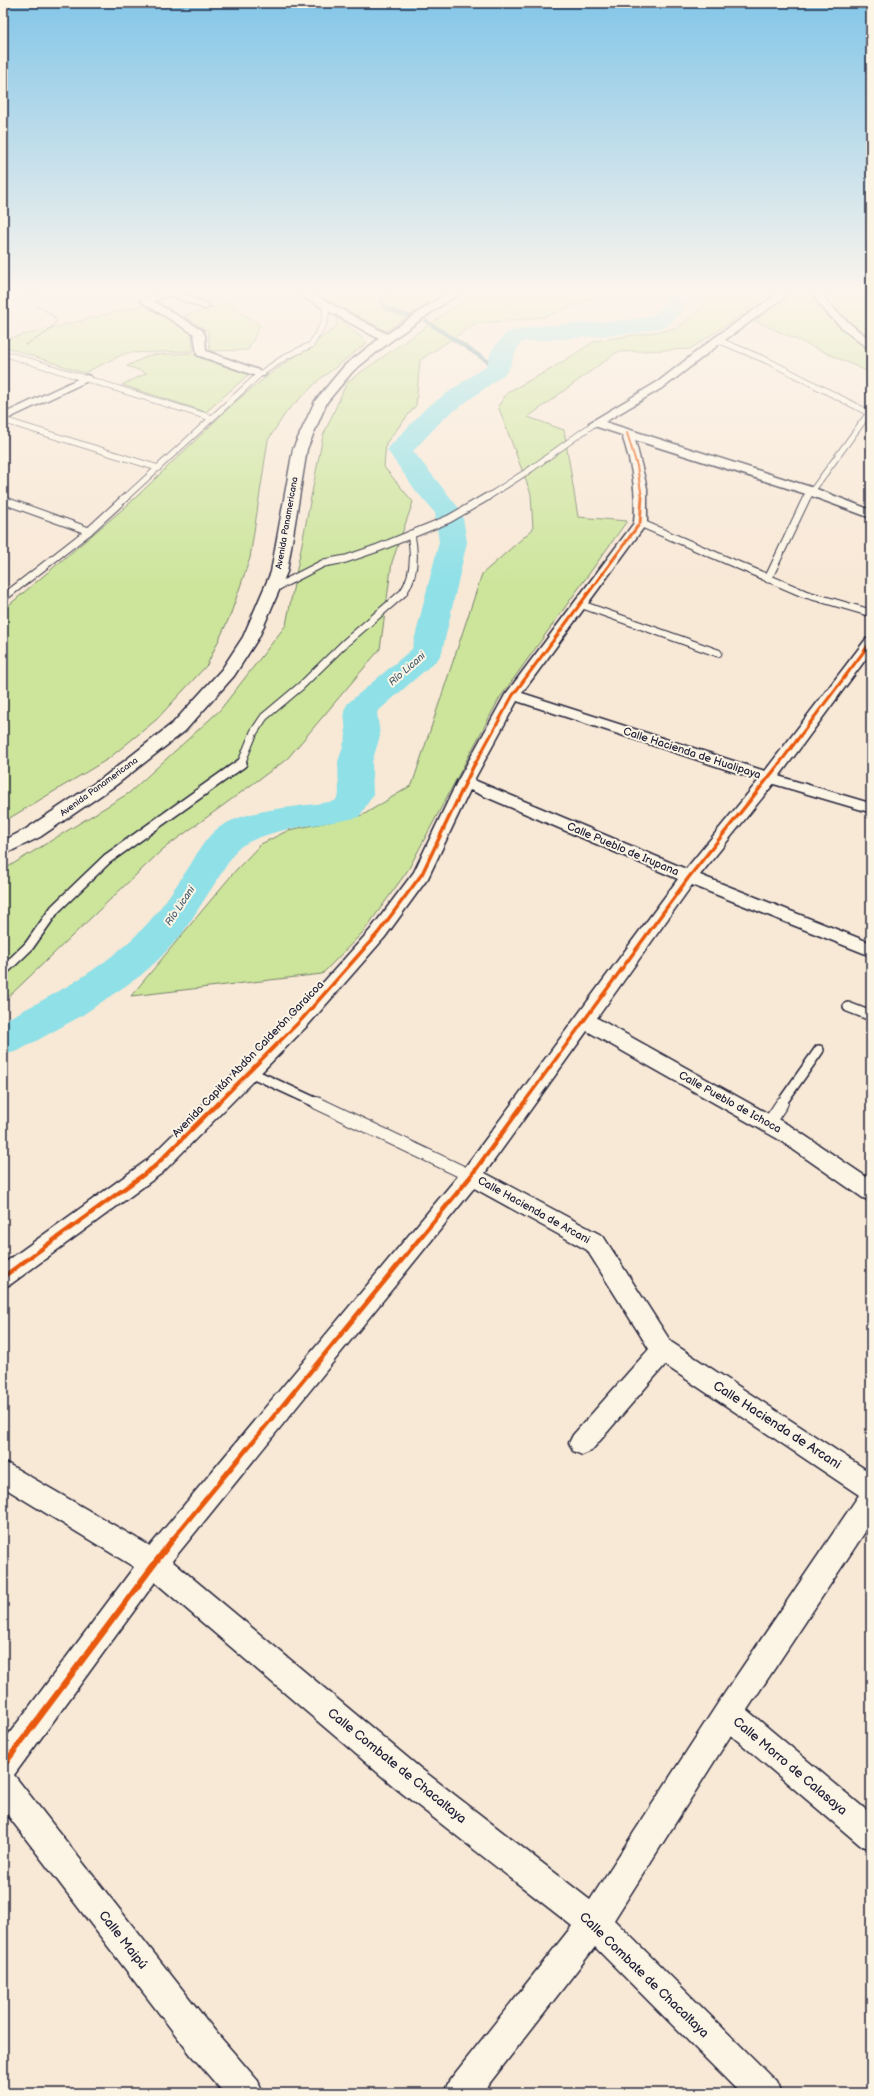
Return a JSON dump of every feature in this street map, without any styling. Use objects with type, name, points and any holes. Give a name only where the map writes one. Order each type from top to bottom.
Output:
[{"type":"main road","name":"Avenida Panamericana","points":[[3,849],[33,833],[110,781],[179,727],[228,672],[251,637],[279,572],[300,449],[321,401],[333,387]]},
{"type":"street","points":[[3,419],[68,387]]},
{"type":"street","points":[[594,423],[656,387]]},
{"type":"street","points":[[594,423],[810,491],[871,514]]},
{"type":"street","points":[[627,433],[640,473],[643,495],[640,523]]},
{"type":"street","name":"Avenida Capitán Abdón Calderón Garaicoa","points":[[3,1277],[154,1167],[302,1019],[373,938],[422,874],[465,782],[513,695],[640,523]]},
{"type":"street","points":[[3,1766],[153,1563],[471,1176],[689,877],[769,778],[871,642]]},
{"type":"street","name":"Calle Hacienda de Hualipaya","points":[[513,695],[769,778]]},
{"type":"street","name":"Calle Pueblo de Irupana","points":[[465,782],[689,877],[871,950]]},
{"type":"street","name":"Calle Pueblo de Ichoca","points":[[584,1020],[768,1124],[871,1192]]},
{"type":"street","name":"Calle Hacienda de Arcani","points":[[471,1176],[595,1243],[663,1350],[871,1488]]},
{"type":"street","points":[[582,1443],[663,1350]]},
{"type":"street","name":"Calle Combate de Chacaltaya","points":[[3,1472],[153,1563],[409,1778],[594,1923],[764,2093]]},
{"type":"street","points":[[461,2093],[594,1923],[728,1713],[871,1500]]},
{"type":"street","name":"Calle Morro de Calasaya","points":[[728,1713],[871,1834]]},
{"type":"street","name":"Calle Maipú","points":[[3,1785],[203,2043],[246,2093]]},
{"type":"lane","points":[[114,387],[212,418]]},
{"type":"lane","points":[[3,598],[89,531],[246,387]]},
{"type":"lane","points":[[768,579],[810,491],[868,413],[818,387]]},
{"type":"lane","points":[[3,419],[158,468]]},
{"type":"lane","points":[[271,590],[324,563],[346,559],[441,522],[473,506],[531,469],[594,423]]},
{"type":"lane","points":[[3,500],[89,531]]},
{"type":"lane","points":[[640,523],[805,594],[871,613]]},
{"type":"lane","points":[[3,970],[29,946],[55,909],[107,859],[225,777],[242,763],[248,753],[253,735],[259,722],[324,666],[356,632],[406,589],[411,578],[412,554],[414,547],[411,534]]},
{"type":"lane","points":[[580,604],[718,653]]},
{"type":"lane","name":"Calle Hacienda de Hualipaya","points":[[769,778],[871,808]]},
{"type":"lane","points":[[848,1007],[871,1016]]},
{"type":"lane","points":[[768,1124],[819,1050]]},
{"type":"lane","name":"Calle Hacienda de Arcani","points":[[250,1072],[471,1176]]},
{"type":"green space","points":[[128,387],[235,387],[206,412]]},
{"type":"green space","points":[[254,387],[312,387],[287,411],[268,440],[250,558],[230,616],[207,665],[156,720],[108,759],[3,822],[3,610],[130,503],[236,401]]},
{"type":"green space","points":[[345,387],[418,387],[416,405],[386,443],[384,467],[413,502],[392,562],[380,649],[287,759],[163,849],[3,1002],[3,870],[129,793],[220,710],[286,625],[323,436]]},
{"type":"green space","points":[[518,387],[569,387],[528,417],[564,430],[578,517],[627,521],[499,699],[408,870],[364,931],[322,974],[131,996],[236,870],[261,844],[289,830],[363,815],[412,785],[482,574],[533,529],[531,494],[498,406],[508,392]]},
{"type":"waterway","name":"Río Licani","points":[[3,1040],[87,994],[126,966],[144,950],[175,916],[224,841],[251,827],[283,819],[347,809],[356,795],[355,762],[363,736],[360,710],[427,652],[453,542],[448,512],[425,485],[400,450],[435,413],[472,387]]},
{"type":"cycle path","points":[[3,1277],[154,1167],[302,1019],[378,933],[422,874],[465,782],[513,695],[640,523],[642,499],[640,477],[627,433]]},
{"type":"cycle path","points":[[3,1766],[153,1563],[471,1176],[689,877],[769,778],[871,642]]}]
